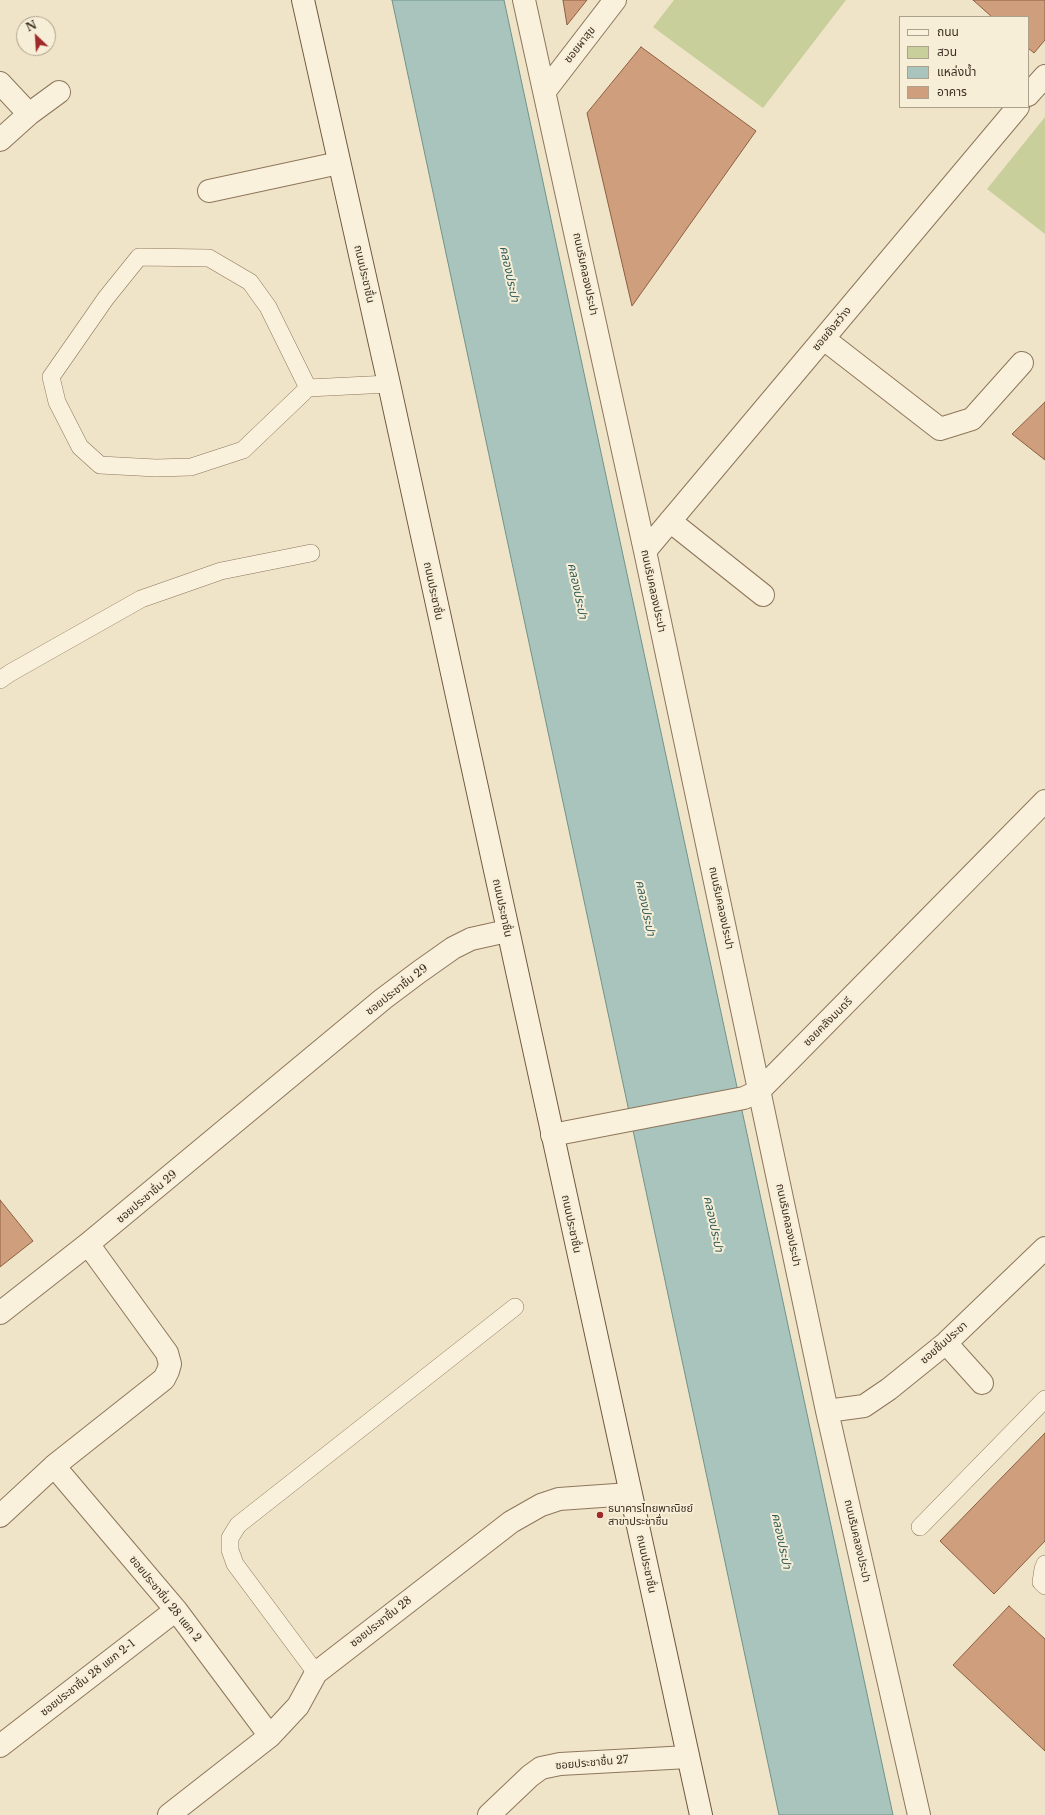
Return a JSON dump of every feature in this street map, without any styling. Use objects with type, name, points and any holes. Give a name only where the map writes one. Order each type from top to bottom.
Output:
[{"type":"street","name":"ถนนประชาชื่น","points":[[303,0],[389,384],[507,931],[701,1815]]},
{"type":"street","name":"ถนนริมคลองประปา","points":[[524,0],[645,551],[752,1095],[827,1411],[919,1815]]},
{"type":"street","name":"ซอยผาสุข","points":[[545,91],[615,0]]},
{"type":"street","points":[[0,83],[29,114]]},
{"type":"street","points":[[0,140],[29,114],[59,92]]},
{"type":"street","name":"ซอยยังสว่าง","points":[[645,551],[1017,108]]},
{"type":"street","points":[[209,191],[339,163]]},
{"type":"street","points":[[824,339],[940,429],[972,419],[1022,363]]},
{"type":"street","points":[[670,521],[763,595]]},
{"type":"street","name":"ซอยคลังมนตรี","points":[[752,1095],[1045,801]]},
{"type":"street","name":"ซอยประชาชื่น 29","points":[[0,1312],[88,1244],[419,972],[453,948],[471,938],[507,931]]},
{"type":"street","points":[[552,1135],[752,1095]]},
{"type":"street","points":[[0,1516],[54,1466],[164,1378],[170,1364],[166,1353],[88,1244]]},
{"type":"street","name":"ซอยชื่นประชา","points":[[827,1411],[864,1406],[889,1389],[946,1343],[1045,1248]]},
{"type":"street","points":[[946,1343],[982,1383]]},
{"type":"street","name":"ซอยประชาชื่น 28 แยก 2","points":[[54,1466],[176,1610],[270,1736]]},
{"type":"street","name":"ซอยประชาชื่น 28","points":[[168,1815],[270,1736],[298,1706],[316,1673],[511,1522],[541,1505],[559,1499],[630,1494]]},
{"type":"street","name":"ซอยประชาชื่น 28 แยก 2-1","points":[[0,1746],[176,1610]]},
{"type":"street","name":"ซอยประชาชื่น 27","points":[[489,1815],[530,1776],[541,1768],[560,1764],[688,1756]]},
{"type":"lane","points":[[308,388],[268,307],[250,282],[208,258],[139,257],[106,298],[51,377],[57,402],[80,447],[100,465],[149,468],[191,467],[243,450],[308,388],[389,384]]},
{"type":"lane","points":[[0,680],[141,600],[221,571],[311,553]]},
{"type":"lane","points":[[316,1673],[235,1564],[230,1550],[230,1538],[238,1525],[515,1307]]},
{"type":"lane","points":[[920,1527],[1045,1399]]},
{"type":"lane","points":[[1045,1564],[1041,1582],[1045,1586]]},
{"type":"green space","points":[[674,0],[846,0],[763,108],[653,27]]},
{"type":"green space","points":[[1045,117],[1045,234],[987,189]]},
{"type":"water","name":"คลองประปา","points":[[392,0],[504,0],[893,1815],[779,1815]]},
{"type":"building","points":[[563,0],[587,0],[567,25]]},
{"type":"building","points":[[973,0],[1045,0],[1045,40],[1034,53],[1029,49],[1029,16],[991,16]]},
{"type":"building","points":[[641,47],[756,131],[632,306],[587,113]]},
{"type":"building","points":[[1045,402],[1045,460],[1012,434]]},
{"type":"building","points":[[0,1200],[33,1241],[0,1267]]},
{"type":"building","points":[[1045,1433],[1045,1541],[994,1594],[940,1541]]},
{"type":"building","points":[[1009,1606],[1045,1639],[1045,1751],[953,1665]]},
{"type":"place","name":"ธนาคารไทยพาณิชย์ สาขาประชาชื่น","points":[[600,1515]]}]
